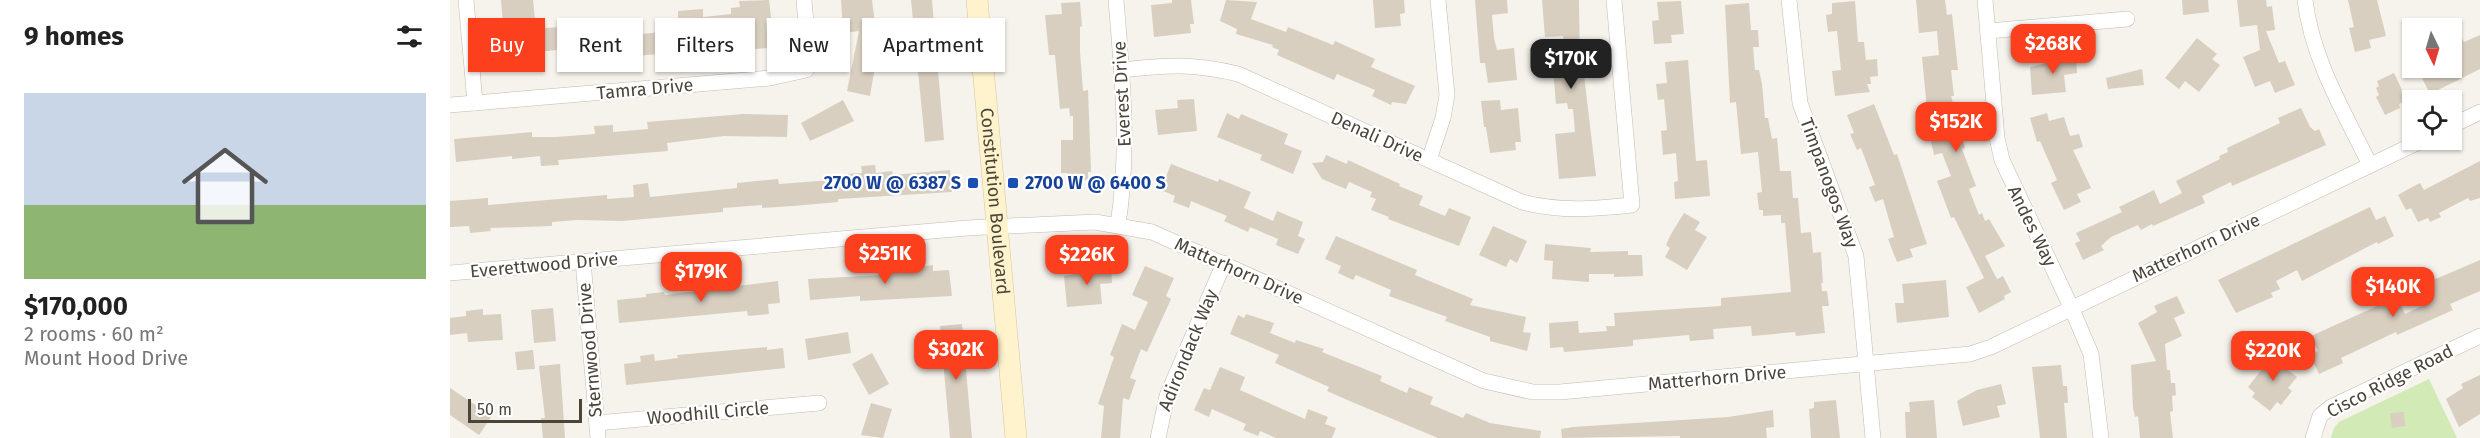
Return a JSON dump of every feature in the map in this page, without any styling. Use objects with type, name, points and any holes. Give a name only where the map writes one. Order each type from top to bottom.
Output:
[{"type":"main road","name":"Constitution Boulevard","points":[[977,0],[1016,438]]},
{"type":"street","points":[[466,0],[475,103]]},
{"type":"street","name":"Tamra Drive","points":[[450,105],[770,78],[806,70],[807,35],[804,0]]},
{"type":"street","name":"Everest Drive","points":[[1116,0],[1126,145],[1119,224]]},
{"type":"street","points":[[1429,160],[1443,118],[1447,95],[1438,0]]},
{"type":"street","name":"Denali Drive","points":[[1122,70],[1160,65],[1201,65],[1238,74],[1522,201],[1550,209],[1577,210],[1632,205],[1614,0]]},
{"type":"street","name":"Timpanogos Way","points":[[1788,0],[1800,103],[1856,256],[1873,438]]},
{"type":"street","name":"Andes Way","points":[[1985,0],[1997,138],[2002,160],[2091,354],[2101,438]]},
{"type":"street","points":[[2305,0],[2311,37],[2319,60],[2370,165]]},
{"type":"street","points":[[1988,31],[2127,19]]},
{"type":"street","points":[[2462,121],[2480,112]]},
{"type":"street","name":"Matterhorn Drive","points":[[997,227],[1095,222],[1119,224],[1152,232],[1484,381],[1512,389],[1560,392],[1970,354],[1991,347],[2402,150]]},
{"type":"street","name":"Everettwood Drive","points":[[450,273],[997,227]]},
{"type":"street","name":"Sternwood Drive","points":[[583,261],[597,430]]},
{"type":"street","name":"Adirondack Way","points":[[1158,438],[1167,396],[1224,263]]},
{"type":"street","name":"Cisco Ridge Road","points":[[2313,438],[2320,416],[2331,407],[2480,336]]},
{"type":"street","name":"Woodhill Circle","points":[[597,430],[819,403]]},
{"type":"green space","points":[[2429,379],[2457,438],[2331,438],[2339,422]]},
{"type":"building","points":[[501,0],[533,0],[535,18],[503,18]]},
{"type":"building","points":[[769,0],[771,18],[766,18],[767,48],[755,49],[755,18],[678,18],[678,11],[703,9],[703,17],[731,14],[731,8],[740,7],[739,1]]},
{"type":"building","points":[[841,0],[872,0],[874,18],[862,18],[862,72],[874,72],[870,96],[847,91],[859,31],[850,32],[850,18],[842,18]]},
{"type":"building","points":[[911,0],[932,0],[934,18],[913,18]]},
{"type":"building","points":[[1172,0],[1191,0],[1194,24],[1190,24],[1191,33],[1154,37],[1151,5],[1172,3]]},
{"type":"building","points":[[1226,0],[1257,2],[1251,19],[1286,32],[1288,27],[1333,45],[1335,41],[1375,59],[1371,67],[1415,86],[1406,104],[1392,102],[1391,105],[1372,96],[1375,90],[1337,74],[1334,80],[1277,55],[1279,50],[1272,47],[1273,45],[1236,34],[1237,29],[1220,21]]},
{"type":"building","points":[[1373,0],[1404,0],[1405,13],[1400,14],[1401,26],[1375,28]]},
{"type":"building","points":[[1475,0],[1507,0],[1508,13],[1492,15],[1494,38],[1497,50],[1514,48],[1517,80],[1488,83],[1485,63],[1480,63]]},
{"type":"building","points":[[1542,0],[1579,0],[1580,67],[1583,67],[1596,176],[1559,179],[1555,134],[1575,132],[1573,109],[1568,109],[1567,103],[1556,104],[1553,69],[1560,68],[1560,61],[1565,60],[1563,36],[1545,37]]},
{"type":"building","points":[[1916,0],[1945,0],[1947,15],[1952,14],[1958,70],[1951,70],[1954,96],[1951,96],[1965,148],[1962,149],[1976,186],[1969,189],[1979,215],[1982,213],[1985,221],[1989,219],[2005,246],[1985,256],[1997,279],[2003,276],[2011,292],[2004,296],[2005,299],[1979,313],[1966,287],[1984,278],[1954,217],[1951,218],[1937,181],[1951,176],[1942,153],[1934,155],[1924,110],[1927,109],[1922,57],[1939,55],[1937,31],[1919,33]]},
{"type":"building","points":[[2182,0],[2208,0],[2209,12],[2183,15]]},
{"type":"building","points":[[2237,0],[2266,0],[2267,7],[2272,6],[2275,30],[2266,31],[2279,63],[2285,61],[2295,85],[2275,93],[2270,81],[2255,87],[2243,57],[2260,50],[2257,25],[2240,27]]},
{"type":"building","points":[[2348,0],[2377,0],[2386,36],[2369,40],[2371,48],[2355,52],[2349,28],[2354,27]]},
{"type":"building","points":[[1681,1],[1684,34],[1671,35],[1672,43],[1654,44],[1652,21],[1659,20],[1657,2]]},
{"type":"building","points":[[1855,1],[1858,42],[1864,42],[1866,60],[1877,59],[1878,76],[1870,77],[1871,84],[1867,84],[1870,92],[1835,96],[1832,71],[1841,70],[1837,31],[1828,32],[1826,15],[1832,14],[1832,3]]},
{"type":"building","points":[[1080,2],[1082,26],[1080,27],[1080,52],[1083,91],[1088,90],[1091,172],[1088,172],[1088,180],[1067,180],[1067,173],[1061,173],[1061,140],[1073,140],[1073,116],[1070,116],[1069,108],[1060,109],[1055,55],[1049,55],[1045,15],[1062,14],[1061,3]]},
{"type":"building","points":[[1749,3],[1751,30],[1758,30],[1759,47],[1753,47],[1755,70],[1759,70],[1762,84],[1765,118],[1768,118],[1772,139],[1777,138],[1780,171],[1791,171],[1793,198],[1798,198],[1801,233],[1811,232],[1813,253],[1821,252],[1822,291],[1827,291],[1829,306],[1822,306],[1825,333],[1796,336],[1795,332],[1752,336],[1751,326],[1713,329],[1714,339],[1690,341],[1689,335],[1633,340],[1633,346],[1564,352],[1563,347],[1550,348],[1549,323],[1578,321],[1579,333],[1607,331],[1606,326],[1615,326],[1614,313],[1721,306],[1721,298],[1791,292],[1785,223],[1781,223],[1781,215],[1763,216],[1763,210],[1759,210],[1757,193],[1762,192],[1758,152],[1741,154],[1736,102],[1730,103],[1725,5]]},
{"type":"building","points":[[557,27],[557,50],[545,51],[545,28]]},
{"type":"building","points":[[655,33],[655,54],[643,55],[643,34]]},
{"type":"building","points":[[2480,35],[2480,69],[2462,78],[2462,39],[2464,42]]},
{"type":"building","points":[[2197,38],[2217,54],[2212,59],[2220,65],[2199,92],[2185,81],[2179,89],[2165,78]]},
{"type":"building","points":[[2076,54],[2077,73],[2064,75],[2066,92],[2032,95],[2030,67],[2050,62],[2050,57]]},
{"type":"building","points":[[1688,60],[1696,161],[1707,160],[1710,196],[1675,199],[1674,182],[1678,181],[1676,153],[1663,155],[1661,131],[1667,130],[1664,99],[1658,100],[1656,84],[1667,83],[1665,62]]},
{"type":"building","points":[[2142,69],[2144,85],[2108,89],[2106,78]]},
{"type":"building","points":[[918,72],[938,72],[944,140],[925,142]]},
{"type":"building","points":[[2394,73],[2402,90],[2400,108],[2385,115],[2376,97],[2379,95],[2376,88],[2379,86],[2377,81]]},
{"type":"building","points":[[2422,78],[2462,78],[2438,90],[2428,90]]},
{"type":"building","points":[[1194,99],[1197,131],[1158,135],[1155,110],[1178,108],[1177,100]]},
{"type":"building","points":[[843,100],[854,121],[810,141],[801,123]]},
{"type":"building","points":[[1500,100],[1501,110],[1518,108],[1521,142],[1515,142],[1516,150],[1490,153],[1481,101]]},
{"type":"building","points":[[1874,104],[1894,155],[1897,154],[1927,244],[1910,249],[1913,257],[1897,262],[1888,239],[1894,237],[1883,199],[1875,202],[1869,187],[1875,185],[1861,148],[1857,150],[1850,134],[1854,133],[1847,115]]},
{"type":"building","points":[[2301,108],[2310,127],[2315,131],[2319,129],[2326,145],[2232,186],[2231,182],[2202,196],[2205,203],[2153,226],[2152,224],[2141,230],[2138,225],[2111,237],[2101,246],[2104,250],[2083,260],[2075,243],[2080,241],[2076,233],[2122,212],[2119,207],[2154,190],[2160,204],[2182,193],[2176,181],[2220,159],[2219,156],[2228,152],[2227,148],[2280,123],[2278,118]]},
{"type":"building","points":[[1227,113],[1239,119],[1241,114],[1288,134],[1284,144],[1302,151],[1293,174],[1260,160],[1262,155],[1217,137]]},
{"type":"building","points":[[2047,113],[2049,121],[2064,117],[2070,136],[2079,134],[2083,147],[2073,150],[2091,188],[2077,194],[2081,202],[2064,210],[2051,183],[2057,180],[2040,141],[2037,142],[2030,118]]},
{"type":"building","points":[[743,114],[788,115],[787,137],[724,136],[667,143],[668,151],[558,160],[559,165],[541,166],[540,156],[512,159],[512,156],[456,162],[454,139],[532,132],[532,137],[595,134],[594,126],[613,125],[613,132],[648,129],[647,122]]},
{"type":"building","points":[[1326,155],[1347,164],[1348,160],[1423,196],[1419,205],[1445,216],[1449,208],[1471,217],[1459,246],[1388,219],[1389,217],[1371,210],[1376,199],[1370,197],[1372,192],[1349,182],[1346,189],[1322,179],[1312,163],[1323,162]]},
{"type":"building","points":[[2480,161],[2480,198],[2470,201],[2468,198],[2439,213],[2441,217],[2430,222],[2428,218],[2418,222],[2411,208],[2406,210],[2398,195],[2420,183],[2424,190]]},
{"type":"building","points":[[1171,164],[1251,192],[1244,208],[1273,221],[1277,211],[1303,222],[1298,236],[1305,239],[1298,254],[1276,245],[1278,239],[1250,227],[1248,232],[1224,221],[1227,216],[1191,201],[1189,208],[1173,202],[1175,196],[1161,190]]},
{"type":"building","points":[[875,165],[876,173],[892,171],[893,175],[950,170],[952,192],[838,199],[838,202],[793,206],[762,208],[762,205],[723,208],[723,212],[622,221],[552,222],[552,226],[490,228],[491,231],[470,233],[469,226],[450,227],[450,201],[488,198],[488,205],[607,195],[607,199],[634,197],[633,185],[648,183],[650,197],[737,188],[737,183],[778,179],[779,184],[845,179],[844,174],[862,173],[861,166]]},
{"type":"building","points":[[2370,207],[2376,220],[2385,216],[2394,236],[2378,244],[2377,242],[2302,281],[2297,270],[2276,281],[2280,289],[2271,293],[2273,297],[2236,313],[2218,280]]},
{"type":"building","points":[[1684,213],[1700,222],[1695,230],[1707,237],[1687,270],[1665,257],[1670,248],[1666,245]]},
{"type":"building","points":[[1493,226],[1527,241],[1517,263],[1510,259],[1506,267],[1479,255]]},
{"type":"building","points":[[1336,236],[1417,270],[1415,275],[1473,299],[1470,305],[1526,317],[1523,332],[1531,333],[1527,351],[1490,341],[1490,337],[1445,321],[1447,317],[1389,296],[1391,290],[1356,275],[1353,280],[1338,273],[1341,266],[1325,259]]},
{"type":"building","points":[[1545,244],[1591,248],[1590,252],[1628,251],[1628,255],[1642,255],[1643,276],[1614,277],[1614,274],[1589,274],[1589,282],[1552,279],[1553,261],[1544,260]]},
{"type":"building","points":[[2480,260],[2480,291],[2450,304],[2453,310],[2397,335],[2396,332],[2341,358],[2343,363],[2319,374],[2310,355],[2318,351],[2311,336],[2397,297],[2405,314],[2426,304],[2423,296],[2428,294],[2424,284]]},
{"type":"building","points":[[933,265],[933,271],[949,270],[952,296],[860,301],[860,296],[810,300],[808,279],[882,275],[882,272]]},
{"type":"building","points":[[1111,265],[1112,283],[1100,284],[1102,304],[1067,307],[1064,276],[1085,272],[1085,267]]},
{"type":"building","points":[[1145,266],[1174,278],[1166,296],[1171,299],[1147,352],[1141,349],[1130,378],[1136,380],[1129,400],[1123,398],[1120,438],[1101,438],[1104,406],[1098,404],[1114,357],[1110,355],[1122,324],[1135,330],[1148,302],[1132,295]]},
{"type":"building","points":[[1946,280],[1949,317],[1897,323],[1895,303],[1904,303],[1902,284]]},
{"type":"building","points":[[778,281],[780,303],[768,304],[769,314],[748,316],[747,311],[619,323],[617,300],[646,297],[646,294],[664,292],[665,295]]},
{"type":"building","points":[[2177,296],[2185,313],[2174,318],[2182,336],[2165,344],[2167,370],[2170,370],[2171,383],[2175,383],[2176,395],[2172,396],[2173,411],[2170,412],[2173,438],[2140,438],[2138,416],[2135,417],[2133,408],[2131,365],[2156,361],[2138,323],[2157,312],[2154,306]]},
{"type":"building","points":[[553,308],[556,341],[534,343],[531,310]]},
{"type":"building","points":[[483,309],[483,315],[501,314],[503,340],[468,342],[467,333],[450,335],[450,318],[466,316],[466,311]]},
{"type":"building","points":[[1246,314],[1274,323],[1270,333],[1295,343],[1296,340],[1324,349],[1322,352],[1382,376],[1380,381],[1407,393],[1409,387],[1433,397],[1430,404],[1463,418],[1466,413],[1490,423],[1541,431],[1540,438],[1438,438],[1352,402],[1327,391],[1329,387],[1275,363],[1279,355],[1230,334],[1238,315],[1244,318]]},
{"type":"building","points":[[962,324],[972,438],[950,438],[940,326]]},
{"type":"building","points":[[848,332],[851,353],[808,360],[805,339]]},
{"type":"building","points":[[767,347],[767,350],[783,348],[785,368],[626,385],[624,364],[641,362],[640,356],[654,354],[655,361],[678,358],[677,355]]},
{"type":"building","points":[[2278,349],[2292,359],[2285,368],[2297,377],[2288,388],[2292,391],[2281,405],[2277,402],[2270,411],[2252,397],[2255,393],[2248,387]]},
{"type":"building","points":[[533,350],[535,369],[517,370],[515,352]]},
{"type":"building","points":[[872,353],[889,384],[869,395],[852,364]]},
{"type":"building","points":[[560,364],[565,438],[543,438],[541,418],[545,418],[539,366]]},
{"type":"building","points":[[2061,365],[2063,386],[2067,386],[2068,403],[2064,403],[2067,438],[2040,438],[2032,367]]},
{"type":"building","points":[[1220,367],[1245,377],[1240,390],[1305,419],[1308,409],[1328,417],[1325,424],[1336,428],[1332,438],[1276,438],[1260,431],[1258,436],[1243,430],[1246,424],[1212,409],[1209,417],[1194,410],[1204,388],[1210,390]]},
{"type":"building","points":[[2480,375],[2480,414],[2459,427],[2446,399],[2463,388],[2461,384]]},
{"type":"building","points":[[2001,384],[2006,404],[1997,406],[2000,417],[1963,426],[1957,401],[1977,390]]},
{"type":"building","points":[[450,388],[492,416],[479,435],[450,415]]},
{"type":"building","points":[[1836,400],[1840,438],[1811,438],[1809,409],[1814,408],[1814,402]]},
{"type":"building","points":[[1934,400],[1937,438],[1906,438],[1905,412],[1910,412],[1909,402]]},
{"type":"building","points":[[871,403],[892,409],[883,438],[861,435]]},
{"type":"building","points":[[1773,410],[1774,427],[1766,428],[1767,438],[1680,438],[1680,436],[1562,438],[1561,429],[1728,417]]},
{"type":"building","points":[[2404,412],[2405,426],[2392,428],[2390,413]]},
{"type":"place","name":"2700 W @ 6387 S","points":[[973,183]]},
{"type":"place","name":"2700 W @ 6400 S","points":[[1013,183]]}]
